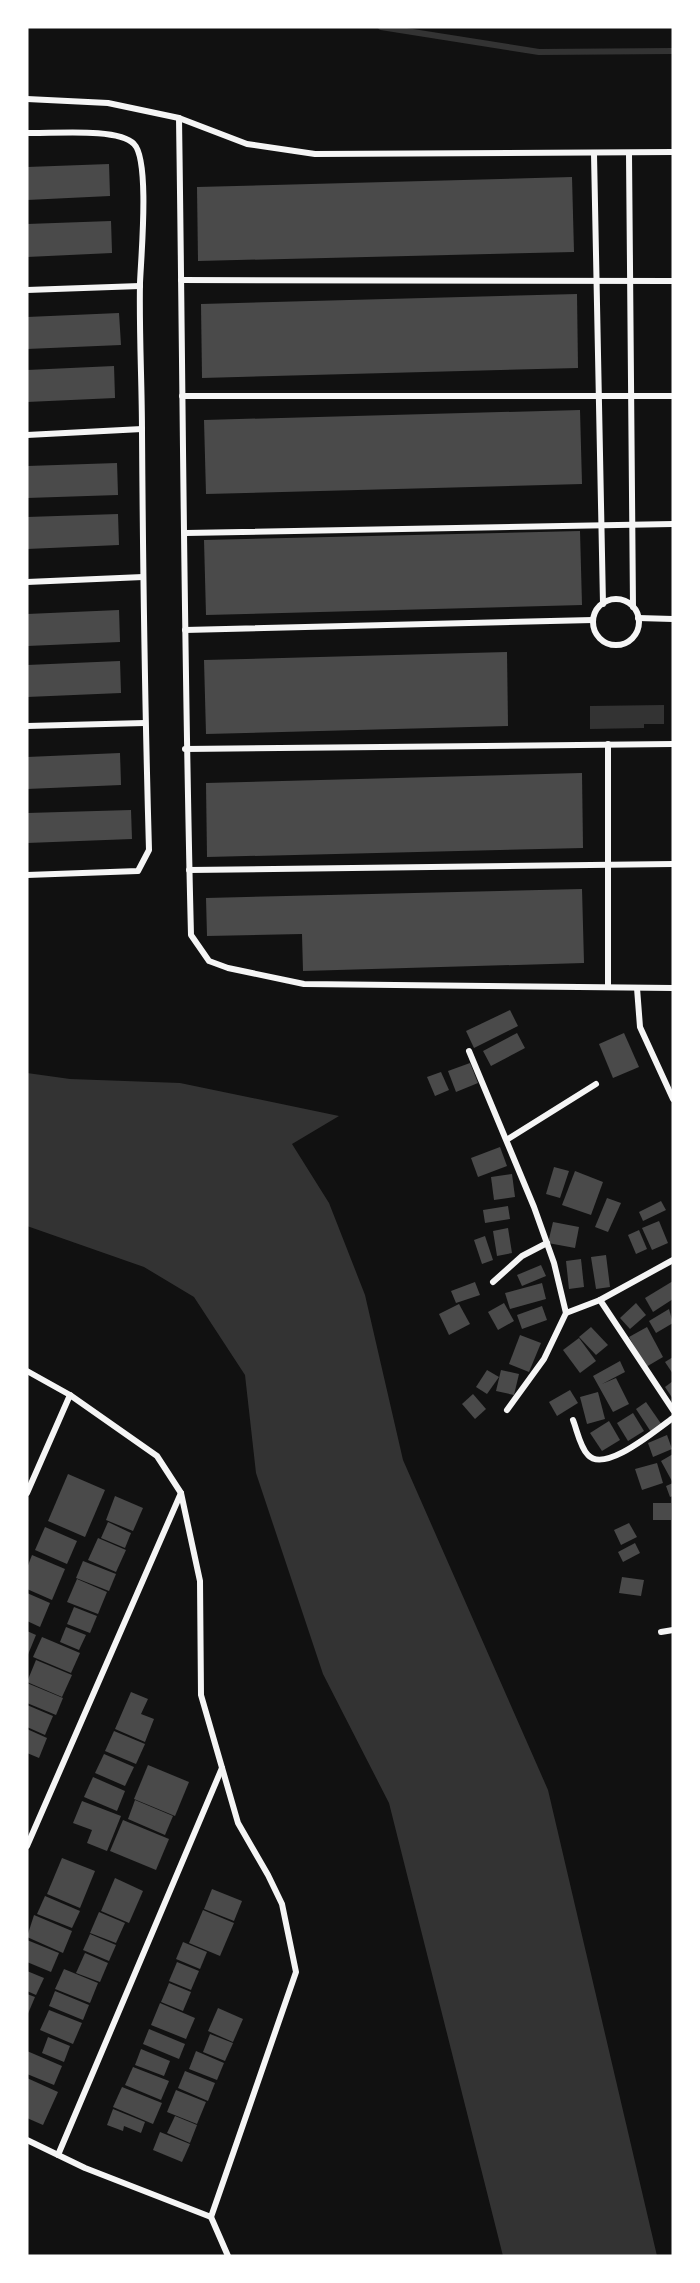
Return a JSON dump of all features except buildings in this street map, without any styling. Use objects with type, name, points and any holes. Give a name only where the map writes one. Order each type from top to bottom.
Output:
[{"type":"street","points":[[27,99],[108,103],[179,118],[247,144],[306,153],[643,154],[673,152]]},
{"type":"street","points":[[179,118],[186,533],[185,749],[191,935],[209,961],[228,968],[304,984],[608,985],[673,988]]},
{"type":"street","points":[[27,133],[111,135],[125,138],[135,144],[141,157],[143,178],[140,286],[143,578],[149,850],[138,871],[27,875]]},
{"type":"street","points":[[594,154],[603,604]]},
{"type":"street","points":[[629,154],[633,607],[639,625],[629,641],[616,645],[599,638],[593,620],[595,613],[603,604],[616,600],[633,607]]},
{"type":"street","points":[[181,280],[673,281]]},
{"type":"street","points":[[27,290],[140,286]]},
{"type":"street","points":[[182,396],[673,396]]},
{"type":"street","points":[[27,435],[142,429]]},
{"type":"street","points":[[186,533],[673,524]]},
{"type":"street","points":[[27,582],[143,578]]},
{"type":"street","points":[[638,618],[673,619]]},
{"type":"street","points":[[185,630],[593,620]]},
{"type":"street","points":[[27,726],[145,723]]},
{"type":"street","points":[[608,744],[606,865],[608,985]]},
{"type":"street","points":[[185,749],[673,744]]},
{"type":"street","points":[[189,870],[673,864]]},
{"type":"street","points":[[637,988],[640,1027],[673,1099]]},
{"type":"street","points":[[469,1051],[508,1139],[547,1243],[566,1313],[544,1359],[507,1410]]},
{"type":"street","points":[[508,1139],[596,1084]]},
{"type":"street","points":[[493,1282],[522,1256],[547,1243]]},
{"type":"street","points":[[566,1313],[600,1300],[673,1260]]},
{"type":"street","points":[[600,1300],[673,1410]]},
{"type":"street","points":[[27,1371],[70,1395],[157,1456],[181,1493],[200,1581],[201,1695],[238,1823],[282,1904],[296,1972],[211,2217],[228,2256]]},
{"type":"street","points":[[27,1493],[70,1395]]},
{"type":"street","points":[[573,1420],[586,1454],[593,1459],[603,1460],[621,1454],[673,1418]]},
{"type":"street","points":[[27,1846],[181,1493]]},
{"type":"street","points":[[661,1632],[673,1630]]},
{"type":"street","points":[[58,2155],[222,1768]]},
{"type":"street","points":[[27,2140],[58,2155],[211,2217]]},
{"type":"shaded area","points":[[664,705],[664,724],[644,724],[644,728],[590,729],[590,706]]},
{"type":"shaded area","points":[[27,1073],[70,1079],[180,1083],[339,1116],[292,1144],[329,1203],[365,1295],[403,1460],[548,1790],[657,2256],[503,2256],[389,1803],[323,1674],[256,1473],[245,1375],[194,1297],[144,1267],[27,1226]]},
{"type":"waterway","points":[[381,27],[539,52],[673,51]]}]
